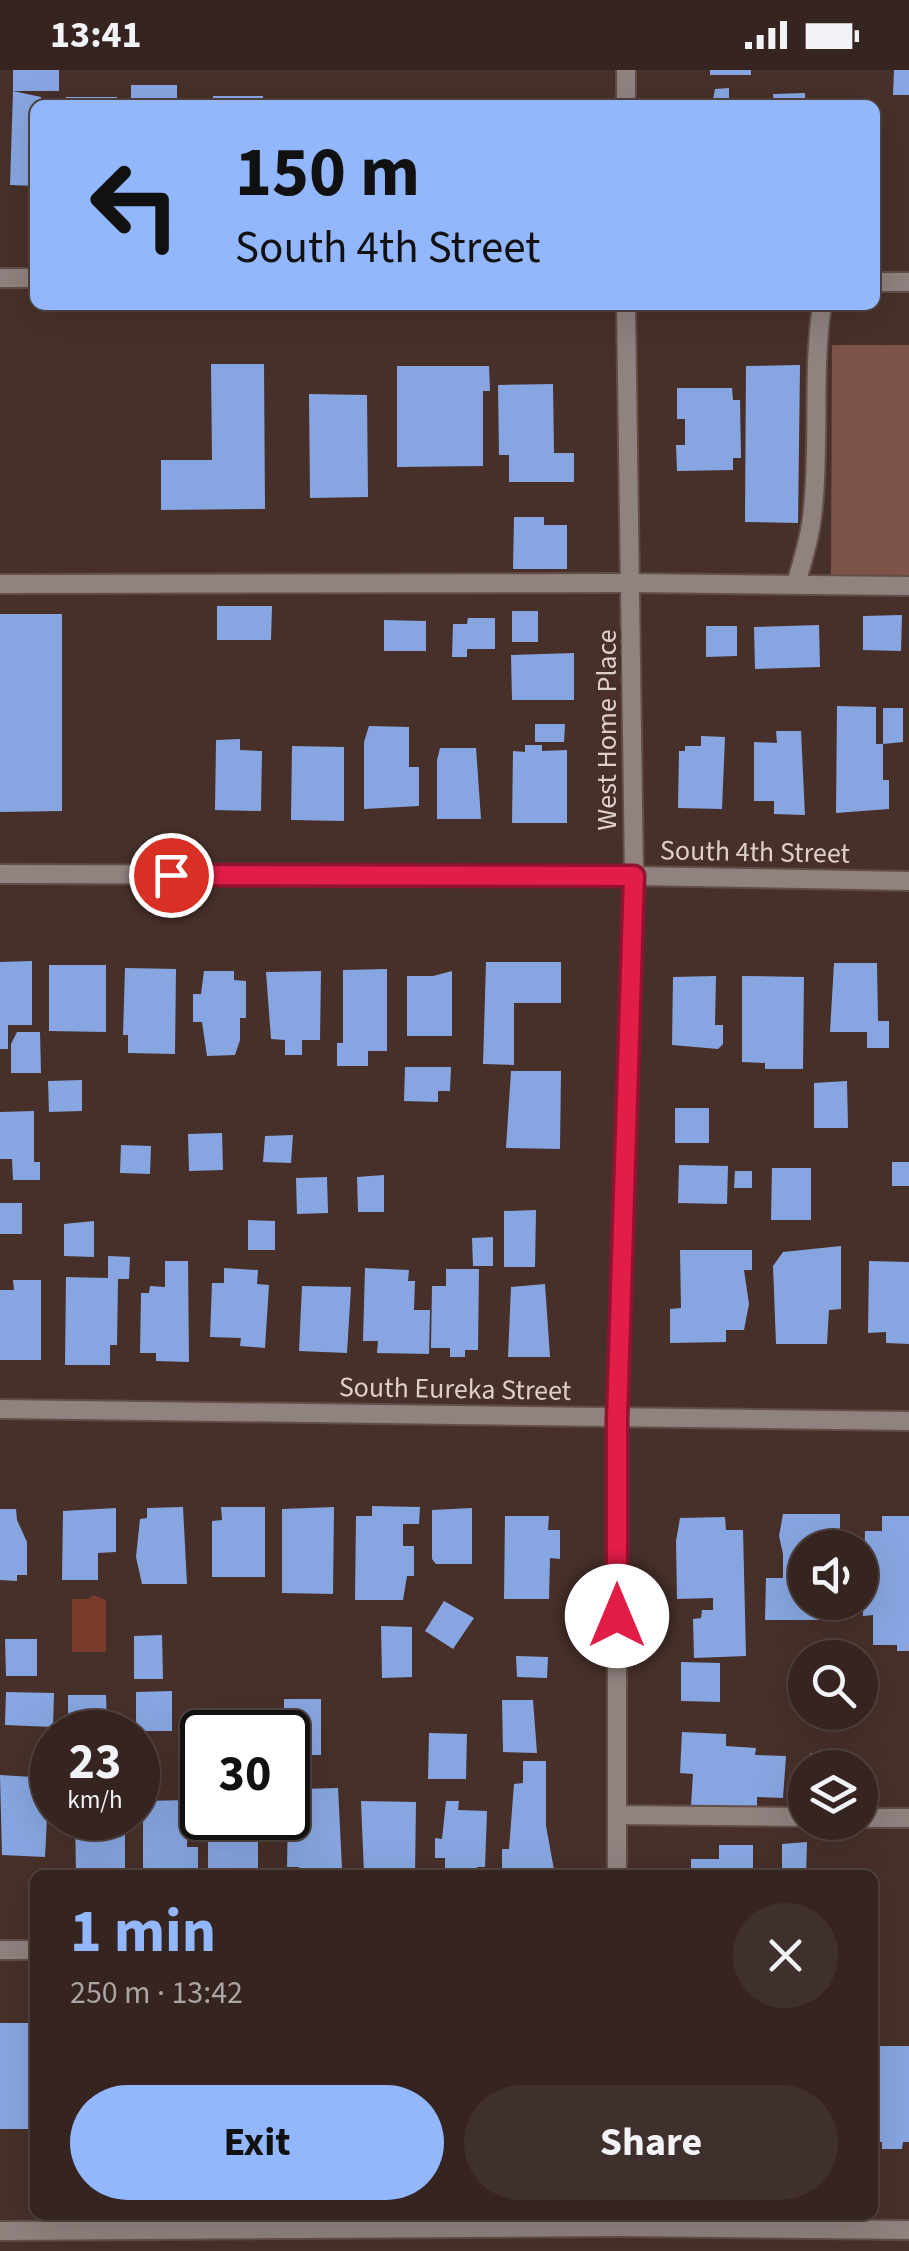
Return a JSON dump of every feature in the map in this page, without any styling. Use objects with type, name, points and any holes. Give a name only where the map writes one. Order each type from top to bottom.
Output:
[{"type":"street","points":[[626,70],[626,100]]},
{"type":"street","points":[[0,278],[30,278]]},
{"type":"street","points":[[880,282],[909,282]]},
{"type":"street","name":"West Home Place","points":[[617,1870],[617,1418],[634,876],[626,310]]},
{"type":"street","points":[[796,584],[814,505],[815,352],[821,310]]},
{"type":"street","points":[[0,584],[909,586]]},
{"type":"street","name":"South 4th Street","points":[[0,874],[909,881]]},
{"type":"street","name":"South Eureka Street","points":[[0,1409],[909,1422]]},
{"type":"street","points":[[618,1814],[788,1817]]},
{"type":"street","points":[[878,1818],[909,1818]]},
{"type":"street","points":[[0,1950],[30,1950]]},
{"type":"street","points":[[0,2231],[618,2221],[909,2230]]},
{"type":"shaded area","points":[[832,345],[909,345],[909,576],[831,576]]},
{"type":"shaded area","points":[[93,1595],[106,1600],[106,1652],[72,1652],[72,1599]]},
{"type":"building","points":[[13,70],[59,70],[59,91],[13,91]]},
{"type":"building","points":[[710,70],[751,70],[751,75],[710,75]]},
{"type":"building","points":[[894,70],[909,70],[909,95],[893,95]]},
{"type":"building","points":[[131,85],[177,85],[177,100],[131,100]]},
{"type":"building","points":[[729,88],[729,100],[713,100],[715,89]]},
{"type":"building","points":[[13,91],[41,100],[30,100],[30,186],[10,185]]},
{"type":"building","points":[[805,93],[805,100],[774,100],[773,94]]},
{"type":"building","points":[[213,96],[263,96],[263,100],[213,100]]},
{"type":"building","points":[[66,97],[117,97],[117,100]]},
{"type":"building","points":[[211,364],[264,364],[265,509],[161,510],[161,460],[212,460]]},
{"type":"building","points":[[800,365],[798,523],[745,522],[746,366]]},
{"type":"building","points":[[397,366],[489,366],[490,391],[483,391],[483,466],[397,467]]},
{"type":"building","points":[[553,384],[554,453],[574,453],[574,482],[509,482],[509,455],[499,455],[498,385]]},
{"type":"building","points":[[677,388],[732,388],[733,400],[740,400],[741,458],[733,458],[733,470],[677,471],[676,445],[685,445],[685,419],[677,419]]},
{"type":"building","points":[[309,394],[367,395],[368,497],[310,498]]},
{"type":"building","points":[[514,517],[544,517],[544,525],[567,525],[567,569],[513,569]]},
{"type":"building","points":[[217,606],[272,606],[271,640],[217,640]]},
{"type":"building","points":[[512,611],[538,611],[538,642],[512,642]]},
{"type":"building","points":[[0,614],[62,614],[62,811],[0,812]]},
{"type":"building","points":[[902,615],[901,651],[863,650],[863,616]]},
{"type":"building","points":[[468,618],[495,618],[495,649],[467,649],[467,657],[452,657],[453,624],[467,624]]},
{"type":"building","points":[[384,620],[426,621],[426,651],[384,651]]},
{"type":"building","points":[[819,625],[820,667],[755,669],[754,627]]},
{"type":"building","points":[[706,626],[737,626],[737,656],[706,657]]},
{"type":"building","points":[[574,653],[574,700],[512,700],[511,655]]},
{"type":"building","points":[[837,706],[876,707],[876,744],[883,744],[883,780],[889,780],[889,809],[836,813]]},
{"type":"building","points":[[883,708],[903,708],[903,742],[883,744]]},
{"type":"building","points":[[535,724],[565,724],[564,742],[535,742]]},
{"type":"building","points":[[369,726],[409,727],[409,767],[419,767],[419,806],[364,809],[364,742]]},
{"type":"building","points":[[776,731],[801,731],[805,815],[774,814],[774,801],[754,801],[754,742],[777,743]]},
{"type":"building","points":[[701,736],[725,737],[722,809],[678,808],[679,751],[685,751],[685,746],[701,746]]},
{"type":"building","points":[[240,739],[240,750],[262,751],[261,811],[215,810],[216,740]]},
{"type":"building","points":[[525,745],[542,745],[542,751],[567,750],[567,823],[512,823],[513,751],[525,752]]},
{"type":"building","points":[[292,746],[344,747],[344,821],[291,820]]},
{"type":"building","points":[[440,748],[476,748],[481,819],[437,819]]},
{"type":"building","points":[[32,961],[32,1025],[8,1025],[8,1049],[0,1049],[0,962]]},
{"type":"building","points":[[486,962],[561,962],[561,1003],[514,1003],[514,1065],[483,1064]]},
{"type":"building","points":[[834,963],[877,963],[878,1021],[889,1021],[889,1048],[867,1048],[867,1032],[830,1032]]},
{"type":"building","points":[[49,965],[106,965],[106,1032],[49,1031]]},
{"type":"building","points":[[125,968],[176,969],[175,1054],[128,1053],[128,1035],[123,1035]]},
{"type":"building","points":[[387,969],[387,1051],[368,1051],[368,1066],[337,1066],[337,1043],[343,1043],[343,970]]},
{"type":"building","points":[[204,971],[234,971],[234,980],[246,981],[246,1018],[240,1018],[235,1055],[207,1056],[202,1022],[193,1022],[193,994],[201,994]]},
{"type":"building","points":[[321,971],[320,1040],[302,1040],[302,1055],[285,1055],[285,1040],[271,1039],[266,972]]},
{"type":"building","points":[[452,971],[452,1036],[407,1036],[407,976]]},
{"type":"building","points":[[716,976],[715,1025],[723,1025],[723,1044],[718,1049],[672,1045],[673,977]]},
{"type":"building","points":[[742,976],[804,977],[803,1069],[765,1069],[765,1063],[742,1062]]},
{"type":"building","points":[[17,1032],[40,1032],[41,1073],[11,1073],[11,1044]]},
{"type":"building","points":[[405,1067],[451,1067],[450,1091],[438,1091],[438,1102],[404,1101]]},
{"type":"building","points":[[511,1071],[561,1071],[560,1149],[506,1148]]},
{"type":"building","points":[[82,1080],[82,1111],[49,1112],[48,1081]]},
{"type":"building","points":[[847,1081],[848,1128],[814,1128],[814,1083]]},
{"type":"building","points":[[675,1108],[709,1108],[709,1143],[675,1143]]},
{"type":"building","points":[[34,1111],[34,1162],[40,1162],[40,1180],[13,1180],[12,1159],[0,1159],[0,1112]]},
{"type":"building","points":[[222,1133],[223,1170],[189,1171],[188,1134]]},
{"type":"building","points":[[293,1135],[291,1163],[263,1162],[265,1136]]},
{"type":"building","points":[[121,1145],[151,1146],[150,1174],[120,1173]]},
{"type":"building","points":[[892,1162],[909,1162],[909,1186],[892,1186]]},
{"type":"building","points":[[679,1165],[728,1166],[727,1204],[678,1203]]},
{"type":"building","points":[[772,1168],[811,1168],[811,1220],[771,1220]]},
{"type":"building","points":[[735,1171],[752,1171],[752,1188],[734,1188]]},
{"type":"building","points":[[384,1175],[384,1212],[358,1212],[357,1177]]},
{"type":"building","points":[[327,1177],[328,1213],[297,1214],[296,1178]]},
{"type":"building","points":[[0,1203],[22,1203],[22,1234],[0,1234]]},
{"type":"building","points":[[536,1210],[535,1267],[504,1267],[504,1211]]},
{"type":"building","points":[[248,1220],[275,1221],[275,1250],[248,1250]]},
{"type":"building","points":[[94,1221],[94,1257],[64,1256],[64,1224]]},
{"type":"building","points":[[493,1237],[493,1266],[473,1266],[472,1238]]},
{"type":"building","points":[[841,1246],[841,1309],[829,1310],[827,1344],[776,1344],[773,1266],[783,1252]]},
{"type":"building","points":[[680,1250],[752,1250],[752,1270],[744,1270],[749,1304],[744,1330],[726,1330],[726,1342],[670,1343],[670,1309],[681,1308]]},
{"type":"building","points":[[108,1256],[130,1257],[129,1279],[118,1279],[117,1345],[110,1345],[110,1365],[65,1365],[66,1277],[108,1278]]},
{"type":"building","points":[[165,1261],[188,1261],[189,1362],[156,1361],[156,1353],[140,1353],[141,1293],[149,1293],[150,1286],[165,1287]]},
{"type":"building","points":[[869,1261],[909,1262],[909,1344],[886,1343],[886,1332],[868,1333]]},
{"type":"building","points":[[224,1268],[258,1270],[257,1284],[269,1285],[265,1348],[240,1346],[241,1338],[210,1337],[212,1283],[224,1283]]},
{"type":"building","points":[[365,1268],[409,1270],[408,1281],[415,1281],[414,1310],[430,1310],[429,1354],[377,1353],[378,1341],[363,1341]]},
{"type":"building","points":[[446,1269],[479,1269],[478,1350],[465,1350],[465,1357],[450,1357],[450,1348],[431,1348],[432,1286],[446,1286]]},
{"type":"building","points":[[13,1280],[41,1280],[41,1360],[0,1360],[0,1290],[14,1290]]},
{"type":"building","points":[[545,1284],[550,1357],[508,1357],[511,1287]]},
{"type":"building","points":[[302,1286],[351,1287],[347,1353],[299,1351]]},
{"type":"building","points":[[372,1506],[420,1507],[419,1524],[403,1524],[403,1546],[414,1546],[414,1576],[407,1576],[403,1600],[355,1600],[356,1516],[372,1516]]},
{"type":"building","points":[[183,1507],[187,1584],[142,1584],[136,1557],[140,1519],[147,1518],[147,1508]]},
{"type":"building","points":[[221,1507],[265,1507],[265,1577],[212,1577],[212,1521],[222,1520]]},
{"type":"building","points":[[334,1507],[333,1594],[282,1593],[282,1509]]},
{"type":"building","points":[[116,1508],[116,1552],[98,1553],[98,1580],[62,1580],[63,1511]]},
{"type":"building","points":[[472,1508],[472,1564],[436,1564],[432,1559],[432,1510]]},
{"type":"building","points":[[0,1509],[16,1509],[27,1542],[27,1575],[17,1575],[17,1581],[0,1580]]},
{"type":"building","points":[[783,1514],[840,1514],[840,1530],[788,1530],[788,1620],[765,1620],[766,1578],[783,1578],[779,1536]]},
{"type":"building","points":[[505,1516],[549,1516],[548,1530],[560,1530],[560,1559],[550,1558],[549,1599],[504,1599]]},
{"type":"building","points":[[882,1516],[909,1516],[909,1651],[897,1651],[897,1645],[878,1645],[878,1640],[873,1640],[873,1620],[878,1620],[878,1531],[882,1531]]},
{"type":"building","points":[[725,1517],[726,1530],[743,1530],[746,1656],[694,1658],[693,1619],[701,1618],[702,1610],[713,1610],[713,1598],[677,1599],[676,1541],[680,1518]]},
{"type":"building","points":[[444,1601],[474,1618],[453,1649],[425,1631]]},
{"type":"building","points":[[381,1626],[412,1627],[412,1677],[382,1678]]},
{"type":"building","points":[[162,1635],[163,1679],[134,1679],[134,1636]]},
{"type":"building","points":[[5,1639],[37,1639],[37,1676],[6,1676]]},
{"type":"building","points":[[516,1656],[548,1657],[547,1678],[517,1677]]},
{"type":"building","points":[[681,1662],[720,1663],[720,1702],[681,1701]]},
{"type":"building","points":[[172,1691],[172,1731],[160,1731],[160,1710],[136,1710],[136,1692]]},
{"type":"building","points":[[6,1692],[54,1693],[54,1710],[30,1710],[30,1726],[5,1725]]},
{"type":"building","points":[[68,1695],[106,1695],[106,1710],[68,1710]]},
{"type":"building","points":[[284,1699],[321,1699],[321,1755],[310,1755],[310,1710],[284,1710]]},
{"type":"building","points":[[502,1700],[533,1700],[537,1753],[503,1752]]},
{"type":"building","points":[[682,1732],[726,1734],[726,1746],[756,1748],[755,1755],[786,1756],[783,1798],[757,1797],[757,1810],[691,1806],[693,1774],[680,1773]]},
{"type":"building","points":[[429,1733],[467,1734],[466,1779],[428,1779]]},
{"type":"building","points":[[523,1761],[546,1761],[546,1826],[554,1870],[502,1870],[502,1849],[509,1849],[514,1784],[523,1783]]},
{"type":"building","points":[[0,1775],[30,1777],[30,1840],[46,1840],[45,1857],[2,1855]]},
{"type":"building","points":[[338,1788],[342,1868],[287,1867],[287,1840],[310,1840],[310,1789]]},
{"type":"building","points":[[180,1800],[180,1840],[187,1840],[187,1847],[198,1847],[198,1870],[143,1870],[143,1840],[160,1840],[160,1801]]},
{"type":"building","points":[[361,1801],[416,1802],[415,1870],[364,1870]]},
{"type":"building","points":[[446,1801],[459,1801],[458,1810],[487,1811],[485,1867],[445,1870],[445,1858],[435,1858],[435,1838],[442,1839]]},
{"type":"building","points":[[75,1840],[125,1840],[125,1870],[76,1870]]},
{"type":"building","points":[[208,1840],[270,1840],[258,1841],[258,1869],[208,1868]]},
{"type":"building","points":[[807,1842],[806,1870],[782,1870],[782,1844]]},
{"type":"building","points":[[719,1845],[753,1845],[753,1870],[691,1870],[691,1859],[719,1859]]},
{"type":"building","points":[[0,2023],[30,2023],[30,2129],[0,2129]]},
{"type":"building","points":[[878,2046],[909,2046],[909,2142],[903,2142],[902,2149],[882,2149],[882,2142],[878,2142]]},
{"type":"route","points":[[171,875],[634,876],[617,1418],[617,1616]]}]
